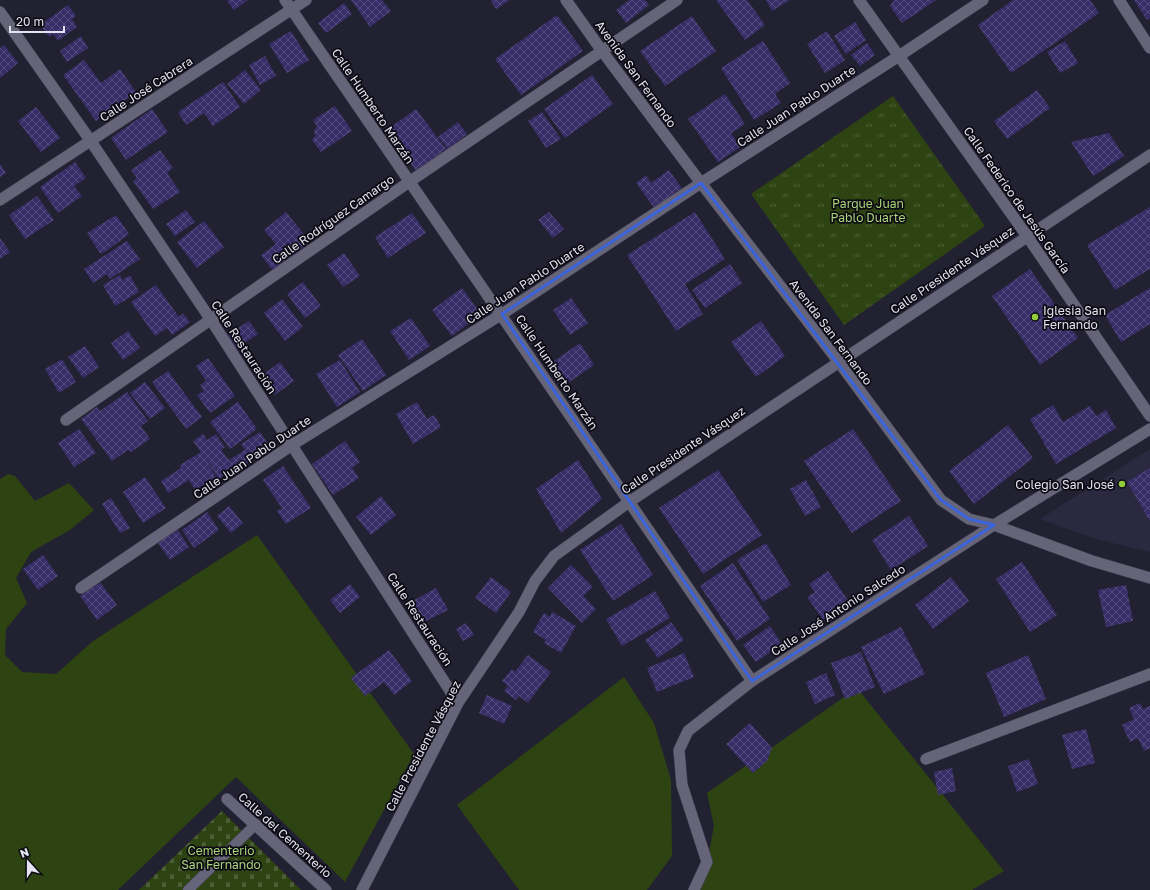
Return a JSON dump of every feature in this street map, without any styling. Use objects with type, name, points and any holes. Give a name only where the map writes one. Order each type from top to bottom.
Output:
[{"type":"street","name":"Calle Humberto Marzán","points":[[285,0],[409,182],[502,314],[752,681]]},
{"type":"street","name":"Calle José Cabrera","points":[[0,200],[306,0]]},
{"type":"street","name":"Avenida San Fernando","points":[[566,0],[700,183],[838,361],[941,500],[969,519],[994,525],[1092,561],[1150,578]]},
{"type":"street","name":"Calle Rodríguez Camargo","points":[[66,420],[409,182],[677,0]]},
{"type":"street","name":"Calle Federico de Jesús García","points":[[859,0],[1027,236],[1150,416]]},
{"type":"street","name":"Calle Juan Pablo Duarte","points":[[81,588],[292,445],[502,314],[700,183],[899,56],[983,0]]},
{"type":"street","points":[[1119,0],[1150,48]]},
{"type":"street","name":"Calle Restauración","points":[[0,12],[90,140],[211,320],[458,703]]},
{"type":"street","name":"Calle Presidente Vásquez","points":[[362,890],[458,703],[518,612],[535,581],[554,556],[629,502],[838,361],[1150,155]]},
{"type":"street","name":"Calle José Antonio Salcedo","points":[[694,890],[707,862],[682,785],[679,750],[688,731],[752,681],[994,525],[1150,428]]},
{"type":"street","points":[[926,759],[1150,674]]},
{"type":"street","name":"Calle del Cementerio","points":[[226,799],[256,824],[326,890]]},
{"type":"lane","points":[[188,890],[256,824]]},
{"type":"highlighted area","points":[[701,183],[941,500],[969,519],[994,525],[752,681],[502,314]]},
{"type":"shaded area","name":"Colegio San José","points":[[1150,449],[1150,552],[1096,539],[1040,519]]},
{"type":"green space","name":"Parque Juan Pablo Duarte","points":[[893,96],[985,226],[844,325],[751,194]]},
{"type":"green space","points":[[8,474],[15,476],[35,501],[69,483],[94,510],[70,530],[31,552],[16,578],[27,603],[6,629],[5,655],[22,672],[56,674],[93,641],[257,535],[414,754],[345,882],[236,777],[118,890],[0,890],[0,479]]},
{"type":"green space","points":[[624,677],[654,723],[671,780],[672,856],[647,890],[519,890],[457,805]]},
{"type":"green space","points":[[857,688],[1004,871],[972,890],[691,890],[705,873],[714,826],[707,793]]},
{"type":"green space","name":"Cementerio San Fernando","points":[[222,811],[301,890],[139,890]]},
{"type":"building","points":[[248,0],[234,10],[227,1]]},
{"type":"building","points":[[351,0],[382,0],[391,11],[370,27]]},
{"type":"building","points":[[510,0],[496,9],[491,1]]},
{"type":"building","points":[[629,0],[645,0],[649,5],[626,23],[616,10]]},
{"type":"building","points":[[716,0],[747,0],[765,25],[745,40]]},
{"type":"building","points":[[766,0],[790,0],[772,11]]},
{"type":"building","points":[[894,0],[936,0],[902,23],[890,6]]},
{"type":"building","points":[[1013,0],[1090,0],[1099,13],[1011,73],[978,25]]},
{"type":"building","points":[[1134,0],[1150,0],[1150,18],[1147,20]]},
{"type":"building","points":[[344,3],[352,14],[326,33],[318,23]]},
{"type":"building","points":[[68,5],[76,16],[72,19],[77,27],[58,41],[53,34],[49,37],[40,25]]},
{"type":"building","points":[[557,15],[583,51],[521,95],[495,59]]},
{"type":"building","points":[[692,16],[716,51],[665,86],[640,51]]},
{"type":"building","points":[[855,22],[866,40],[846,54],[834,36]]},
{"type":"building","points":[[291,31],[309,60],[287,73],[269,44]]},
{"type":"building","points":[[827,31],[845,60],[825,73],[807,44]]},
{"type":"building","points":[[81,36],[88,48],[67,62],[60,51]]},
{"type":"building","points":[[763,41],[790,83],[775,94],[781,103],[754,120],[721,68]]},
{"type":"building","points":[[1065,41],[1078,63],[1060,73],[1047,52]]},
{"type":"building","points":[[867,43],[875,55],[860,66],[851,55]]},
{"type":"building","points":[[4,45],[18,63],[0,78],[0,48]]},
{"type":"building","points":[[265,56],[276,76],[260,85],[249,65]]},
{"type":"building","points":[[84,60],[101,83],[120,69],[136,92],[96,121],[63,75]]},
{"type":"building","points":[[245,70],[261,90],[244,104],[227,84]]},
{"type":"building","points":[[592,75],[613,104],[565,138],[544,109]]},
{"type":"building","points":[[223,82],[240,107],[213,126],[204,113],[186,125],[178,112]]},
{"type":"building","points":[[1037,90],[1050,108],[1007,139],[994,121]]},
{"type":"building","points":[[725,94],[745,124],[731,133],[740,147],[718,162],[688,119]]},
{"type":"building","points":[[335,106],[352,131],[321,152],[312,140],[315,136],[314,131],[317,126],[313,120]]},
{"type":"building","points":[[36,107],[60,138],[41,152],[18,121]]},
{"type":"building","points":[[152,109],[168,132],[126,160],[111,138]]},
{"type":"building","points":[[416,109],[446,149],[416,171],[387,130]]},
{"type":"building","points":[[542,112],[561,139],[546,148],[528,121]]},
{"type":"building","points":[[458,122],[467,134],[448,149],[438,137]]},
{"type":"building","points":[[1109,133],[1124,156],[1093,176],[1071,142]]},
{"type":"building","points":[[160,150],[173,168],[167,173],[180,192],[153,209],[133,181],[137,178],[131,170]]},
{"type":"building","points":[[75,162],[86,178],[74,186],[82,196],[58,213],[40,187]]},
{"type":"building","points":[[0,164],[6,173],[0,177]]},
{"type":"building","points":[[669,170],[683,190],[655,209],[636,183],[646,175],[651,183]]},
{"type":"building","points":[[37,196],[54,220],[25,239],[9,215]]},
{"type":"building","points":[[1150,207],[1150,269],[1115,290],[1087,245]]},
{"type":"building","points":[[186,210],[195,222],[175,236],[166,224]]},
{"type":"building","points":[[286,212],[310,242],[273,271],[261,255],[276,244],[264,230]]},
{"type":"building","points":[[549,212],[564,229],[553,238],[538,220]]},
{"type":"building","points":[[695,212],[725,259],[685,284],[703,314],[676,331],[627,255]]},
{"type":"building","points":[[412,213],[426,233],[388,258],[375,237]]},
{"type":"building","points":[[116,215],[129,234],[105,252],[100,253],[87,233]]},
{"type":"building","points":[[204,221],[224,247],[197,268],[177,242]]},
{"type":"building","points":[[0,238],[10,252],[0,259]]},
{"type":"building","points":[[127,241],[140,259],[110,279],[107,274],[93,283],[84,269]]},
{"type":"building","points":[[344,253],[360,276],[343,287],[327,265]]},
{"type":"building","points":[[730,264],[742,283],[705,308],[692,290]]},
{"type":"building","name":"Iglesia San Fernando","points":[[1030,269],[1078,338],[1040,365],[992,296]]},
{"type":"building","points":[[120,275],[122,280],[130,275],[139,292],[115,306],[103,285]]},
{"type":"building","points":[[303,282],[321,306],[305,318],[287,294]]},
{"type":"building","points":[[156,285],[179,317],[183,313],[190,322],[172,335],[167,328],[155,336],[131,302]]},
{"type":"building","points":[[462,288],[481,314],[452,336],[432,310]]},
{"type":"building","points":[[1150,288],[1150,324],[1121,342],[1105,315]]},
{"type":"building","points":[[571,298],[588,323],[570,335],[553,310]]},
{"type":"building","points":[[282,299],[303,327],[285,341],[264,313]]},
{"type":"building","points":[[411,318],[430,346],[409,360],[390,331]]},
{"type":"building","points":[[249,321],[258,334],[235,349],[226,336]]},
{"type":"building","points":[[761,321],[785,356],[756,377],[731,342]]},
{"type":"building","points":[[128,331],[140,348],[123,360],[111,343]]},
{"type":"building","points":[[362,339],[386,375],[363,391],[338,355]]},
{"type":"building","points":[[580,343],[594,365],[565,385],[551,363]]},
{"type":"building","points":[[85,346],[99,367],[83,378],[68,357]]},
{"type":"building","points":[[208,358],[235,396],[210,413],[197,395],[204,391],[200,385],[206,381],[196,366]]},
{"type":"building","points":[[62,359],[76,382],[59,393],[45,369]]},
{"type":"building","points":[[340,360],[360,392],[337,407],[316,374]]},
{"type":"building","points":[[280,362],[294,381],[275,395],[261,376]]},
{"type":"building","points":[[168,371],[202,417],[186,429],[152,382]]},
{"type":"building","points":[[145,382],[165,408],[150,419],[130,393]]},
{"type":"building","points":[[127,392],[148,421],[141,426],[150,439],[131,452],[128,450],[112,461],[81,419],[97,407],[100,411]]},
{"type":"building","points":[[238,402],[257,429],[230,449],[210,422]]},
{"type":"building","points":[[417,402],[427,419],[434,415],[441,427],[413,444],[396,414]]},
{"type":"building","points":[[1053,405],[1063,422],[1090,406],[1096,416],[1106,410],[1116,428],[1056,464],[1030,419]]},
{"type":"building","points":[[1008,425],[1033,458],[974,504],[949,471]]},
{"type":"building","points":[[79,429],[96,453],[74,467],[58,443]]},
{"type":"building","points":[[853,429],[901,501],[852,533],[804,461]]},
{"type":"building","points":[[260,432],[271,448],[236,471],[234,468],[219,479],[205,458],[216,477],[195,490],[189,480],[168,493],[161,481],[181,468],[180,465],[201,452],[193,441],[203,434],[207,440],[216,434],[225,447],[221,450],[229,460],[245,450],[241,444]]},
{"type":"building","points":[[345,441],[360,462],[352,468],[359,478],[333,495],[312,464]]},
{"type":"building","points":[[578,460],[602,499],[561,533],[536,489]]},
{"type":"building","points":[[283,466],[311,508],[286,524],[277,511],[282,508],[263,480]]},
{"type":"building","points":[[1150,468],[1150,521],[1127,482]]},
{"type":"building","points":[[718,470],[762,535],[703,574],[659,508]]},
{"type":"building","points":[[145,477],[166,508],[143,523],[123,492]]},
{"type":"building","points":[[806,480],[821,507],[805,516],[790,489]]},
{"type":"building","points":[[381,496],[396,515],[371,535],[356,517]]},
{"type":"building","points":[[111,498],[130,528],[120,533],[102,504]]},
{"type":"building","points":[[229,506],[243,523],[231,533],[217,516]]},
{"type":"building","points":[[207,512],[219,530],[194,548],[182,530]]},
{"type":"building","points":[[909,516],[928,546],[891,570],[872,540]]},
{"type":"building","points":[[621,524],[653,575],[613,601],[580,550]]},
{"type":"building","points":[[176,527],[189,547],[170,560],[156,540]]},
{"type":"building","points":[[766,543],[791,585],[763,602],[737,560]]},
{"type":"building","points":[[43,555],[58,576],[38,590],[23,569]]},
{"type":"building","points":[[1022,562],[1057,615],[1030,632],[996,579]]},
{"type":"building","points":[[733,563],[770,619],[737,641],[700,586]]},
{"type":"building","points":[[571,565],[593,587],[583,596],[596,609],[582,623],[548,588]]},
{"type":"building","points":[[828,571],[849,602],[823,620],[807,597],[815,592],[809,584]]},
{"type":"building","points":[[491,577],[511,592],[496,613],[475,598]]},
{"type":"building","points":[[951,577],[969,601],[933,629],[915,605]]},
{"type":"building","points":[[100,582],[117,605],[97,620],[80,596]]},
{"type":"building","points":[[350,584],[360,597],[340,613],[330,600]]},
{"type":"building","points":[[1126,585],[1133,621],[1106,627],[1098,590]]},
{"type":"building","points":[[436,588],[448,610],[420,624],[409,603]]},
{"type":"building","points":[[655,591],[670,618],[622,646],[606,619]]},
{"type":"building","points":[[552,612],[576,626],[561,653],[544,643],[546,640],[533,632],[544,613],[550,617]]},
{"type":"building","points":[[671,622],[684,640],[658,658],[645,640]]},
{"type":"building","points":[[466,623],[474,635],[463,641],[456,629]]},
{"type":"building","points":[[770,626],[782,644],[756,662],[743,645]]},
{"type":"building","points":[[901,627],[925,674],[884,694],[861,647]]},
{"type":"building","points":[[389,650],[412,681],[394,695],[384,682],[365,696],[351,678]]},
{"type":"building","points":[[861,652],[875,687],[845,699],[831,663]]},
{"type":"building","points":[[684,653],[694,677],[657,692],[647,668]]},
{"type":"building","points":[[528,655],[551,672],[528,703],[519,696],[516,700],[504,691],[508,686],[502,681],[512,669],[515,672]]},
{"type":"building","points":[[1028,655],[1046,699],[1004,717],[986,673]]},
{"type":"building","points":[[826,673],[835,695],[815,704],[806,682]]},
{"type":"building","points":[[487,695],[512,706],[504,724],[479,713]]},
{"type":"building","points":[[1140,703],[1143,709],[1150,706],[1150,748],[1144,751],[1138,738],[1130,742],[1122,725],[1134,719],[1129,708]]},
{"type":"building","points":[[750,723],[772,748],[767,761],[753,773],[726,744]]},
{"type":"building","points":[[1086,729],[1095,763],[1072,769],[1062,735]]},
{"type":"building","points":[[1029,759],[1038,784],[1017,792],[1008,766]]},
{"type":"building","points":[[952,768],[956,791],[938,795],[934,772]]},
{"type":"place","name":"Iglesia San Fernando","points":[[1035,317]]},
{"type":"place","name":"Colegio San José","points":[[1122,484]]}]
